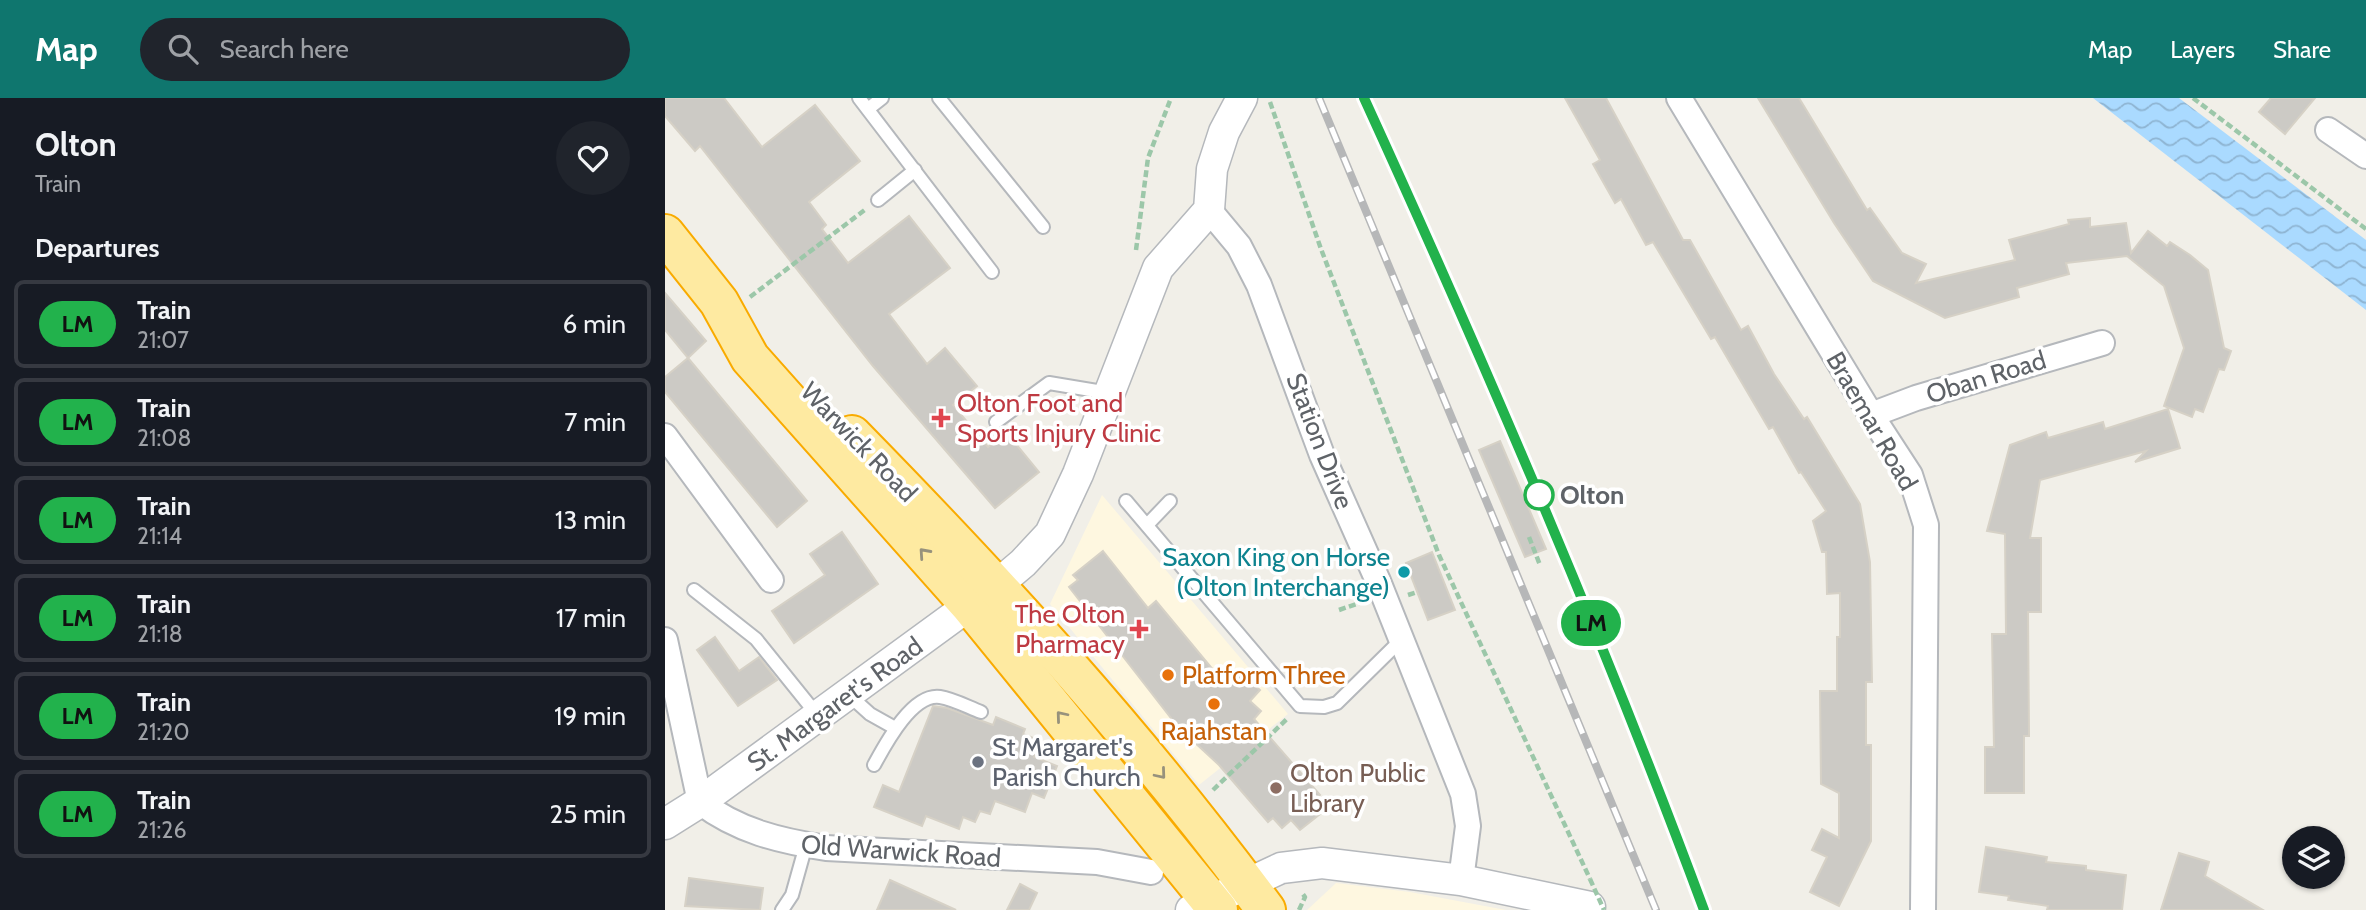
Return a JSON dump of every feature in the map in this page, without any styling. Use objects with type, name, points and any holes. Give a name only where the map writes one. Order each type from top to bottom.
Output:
[{"type":"highway","name":"Warwick Road","points":[[665,234],[725,307],[750,358],[983,594],[1054,647],[1182,798],[1256,897]]},
{"type":"highway","name":"Warwick Road","points":[[983,594],[1206,907]]},
{"type":"street","name":"Braemar Road","points":[[1679,98],[1910,475],[1926,525],[1923,910]]},
{"type":"street","points":[[1209,210],[1212,169],[1224,132],[1256,101]]},
{"type":"street","points":[[2328,130],[2363,147]]},
{"type":"street","name":"St. Margaret's Road","points":[[665,824],[701,802],[983,594],[1023,563],[1050,534],[1078,474],[1158,268],[1209,210]]},
{"type":"street","name":"Station Drive","points":[[1209,210],[1239,246],[1259,285],[1321,455],[1463,794],[1468,826],[1461,880]]},
{"type":"street","name":"Oban Road","points":[[1871,415],[1916,398],[2102,343]]},
{"type":"street","points":[[665,436],[771,580]]},
{"type":"street","points":[[665,640],[701,802]]},
{"type":"street","name":"Old Warwick Road","points":[[701,802],[724,820],[788,842],[806,845],[956,857],[1097,862],[1151,872]]},
{"type":"street","points":[[1206,907],[1256,897],[1281,868],[1322,863],[1461,880],[1584,902]]},
{"type":"lane","points":[[859,98],[992,272]]},
{"type":"lane","points":[[868,108],[882,98]]},
{"type":"lane","points":[[939,98],[1043,227]]},
{"type":"lane","points":[[878,200],[915,170]]},
{"type":"lane","points":[[996,422],[1049,383],[1109,393]]},
{"type":"lane","points":[[1126,501],[1300,706],[1324,707],[1337,703],[1401,641]]},
{"type":"lane","points":[[1147,525],[1170,502]]},
{"type":"lane","points":[[694,590],[757,639],[818,717]]},
{"type":"lane","points":[[849,694],[870,714],[895,727]]},
{"type":"lane","points":[[874,765],[895,727],[934,697],[981,712]]},
{"type":"lane","points":[[782,910],[792,895],[806,845]]},
{"type":"path","points":[[1136,253],[1148,158],[1171,98]]},
{"type":"path","points":[[2193,98],[2366,229]]},
{"type":"path","points":[[1256,101],[1321,250],[1439,555],[1584,902]]},
{"type":"path","points":[[725,307],[878,200]]},
{"type":"path","points":[[1529,537],[1541,565]]},
{"type":"path","points":[[1339,610],[1355,604]]},
{"type":"path","points":[[1218,800],[1211,792],[1300,706]]},
{"type":"shaded area","points":[[1102,495],[1288,714],[1199,785],[1050,604]]},
{"type":"shaded area","points":[[1336,883],[1410,892],[1506,910],[1307,910]]},
{"type":"water","points":[[2093,98],[2179,98],[2366,240],[2366,310]]},
{"type":"building","points":[[665,98],[724,98],[762,147],[815,105],[860,161],[809,202],[826,225],[822,229],[848,263],[909,216],[950,268],[889,314],[927,364],[945,348],[977,386],[953,405],[988,447],[1006,432],[1039,472],[995,508],[873,366],[700,146],[695,151],[665,116]]},
{"type":"building","points":[[1565,98],[1606,98],[1683,240],[1690,240],[1741,330],[1748,326],[1774,374],[1804,419],[1807,417],[1860,504],[1870,562],[1872,682],[1866,682],[1866,745],[1871,745],[1871,841],[1839,906],[1810,892],[1827,857],[1812,850],[1822,829],[1839,838],[1839,793],[1821,784],[1820,691],[1837,691],[1837,637],[1840,637],[1840,593],[1827,594],[1826,552],[1822,552],[1813,521],[1826,511],[1801,472],[1799,473],[1773,427],[1769,429],[1715,337],[1711,339],[1653,242],[1646,245],[1621,199],[1615,203],[1593,164],[1600,160]]},
{"type":"building","points":[[1758,98],[1799,98],[1867,210],[1870,208],[1902,253],[1926,264],[1916,283],[2015,260],[2009,240],[2069,224],[2068,220],[2090,218],[2090,227],[2126,223],[2131,253],[2148,231],[2167,246],[2170,242],[2190,255],[2208,270],[2224,348],[2231,351],[2224,370],[2219,369],[2203,412],[2195,409],[2192,417],[2164,406],[2184,348],[2164,286],[2127,256],[2066,263],[2069,274],[2017,288],[2019,297],[1945,318],[1873,281],[1834,223]]},
{"type":"building","points":[[2271,98],[2315,98],[2285,134],[2259,112]]},
{"type":"building","points":[[665,293],[706,341],[688,358],[665,330]]},
{"type":"building","points":[[688,358],[807,501],[777,527],[665,392],[665,377]]},
{"type":"building","points":[[2168,409],[2180,448],[2135,462],[2146,451],[2040,480],[2030,538],[2041,538],[2041,612],[2028,612],[2029,736],[2024,736],[2024,793],[1985,793],[1985,747],[1994,747],[1992,634],[2006,634],[2005,534],[1987,531],[2010,445],[2046,432],[2048,438],[2103,422],[2105,429]]},
{"type":"building","points":[[1500,441],[1546,549],[1525,557],[1479,450]]},
{"type":"building","points":[[842,532],[878,584],[794,643],[772,611],[825,575],[810,554]]},
{"type":"building","points":[[1103,551],[1148,608],[1156,601],[1219,677],[1222,674],[1231,681],[1239,671],[1260,690],[1250,701],[1261,711],[1254,719],[1320,795],[1311,803],[1320,814],[1300,830],[1291,820],[1282,828],[1273,818],[1268,822],[1219,765],[1178,727],[1069,587],[1078,580],[1073,575]]},
{"type":"building","points":[[1432,552],[1455,610],[1428,620],[1406,563]]},
{"type":"building","points":[[715,637],[739,671],[759,657],[777,680],[738,706],[697,650]]},
{"type":"building","name":"St Margaret's Parish Church","points":[[933,706],[947,708],[993,725],[996,717],[1025,729],[1023,734],[1041,741],[1034,757],[1057,766],[1044,798],[1032,793],[1025,812],[995,801],[990,814],[980,811],[975,822],[963,817],[959,829],[926,816],[922,826],[874,807],[883,785],[899,792]]},
{"type":"building","points":[[1986,847],[2047,857],[2046,862],[2086,866],[2086,870],[2126,875],[2122,910],[2047,910],[2048,906],[1979,892]]},
{"type":"building","points":[[2179,853],[2209,862],[2205,876],[2263,910],[2161,910]]},
{"type":"building","points":[[689,878],[763,888],[760,910],[685,906]]},
{"type":"building","points":[[890,880],[956,910],[877,910]]},
{"type":"building","points":[[1020,884],[1037,893],[1029,910],[1007,910]]},
{"type":"railway","points":[[1319,98],[1656,910]]},
{"type":"railway","points":[[1364,98],[1541,501],[1704,910]]},
{"type":"train","name":"LM","points":[[1364,98],[1466,322],[1537,491],[1704,910]]},
{"type":"place","name":"Olton Foot and Sports Injury Clinic","points":[[941,418]]},
{"type":"place","name":"Olton","points":[[1539,495]]},
{"type":"place","name":"Saxon King on Horse (Olton Interchange)","points":[[1404,572]]},
{"type":"place","name":"The Olton Pharmacy","points":[[1139,629]]},
{"type":"place","name":"Platform Three","points":[[1168,675]]},
{"type":"place","name":"Rajahstan","points":[[1214,704]]},
{"type":"place","name":"St Margaret's Parish Church","points":[[978,762]]},
{"type":"place","name":"Olton Public Library","points":[[1276,788]]}]
